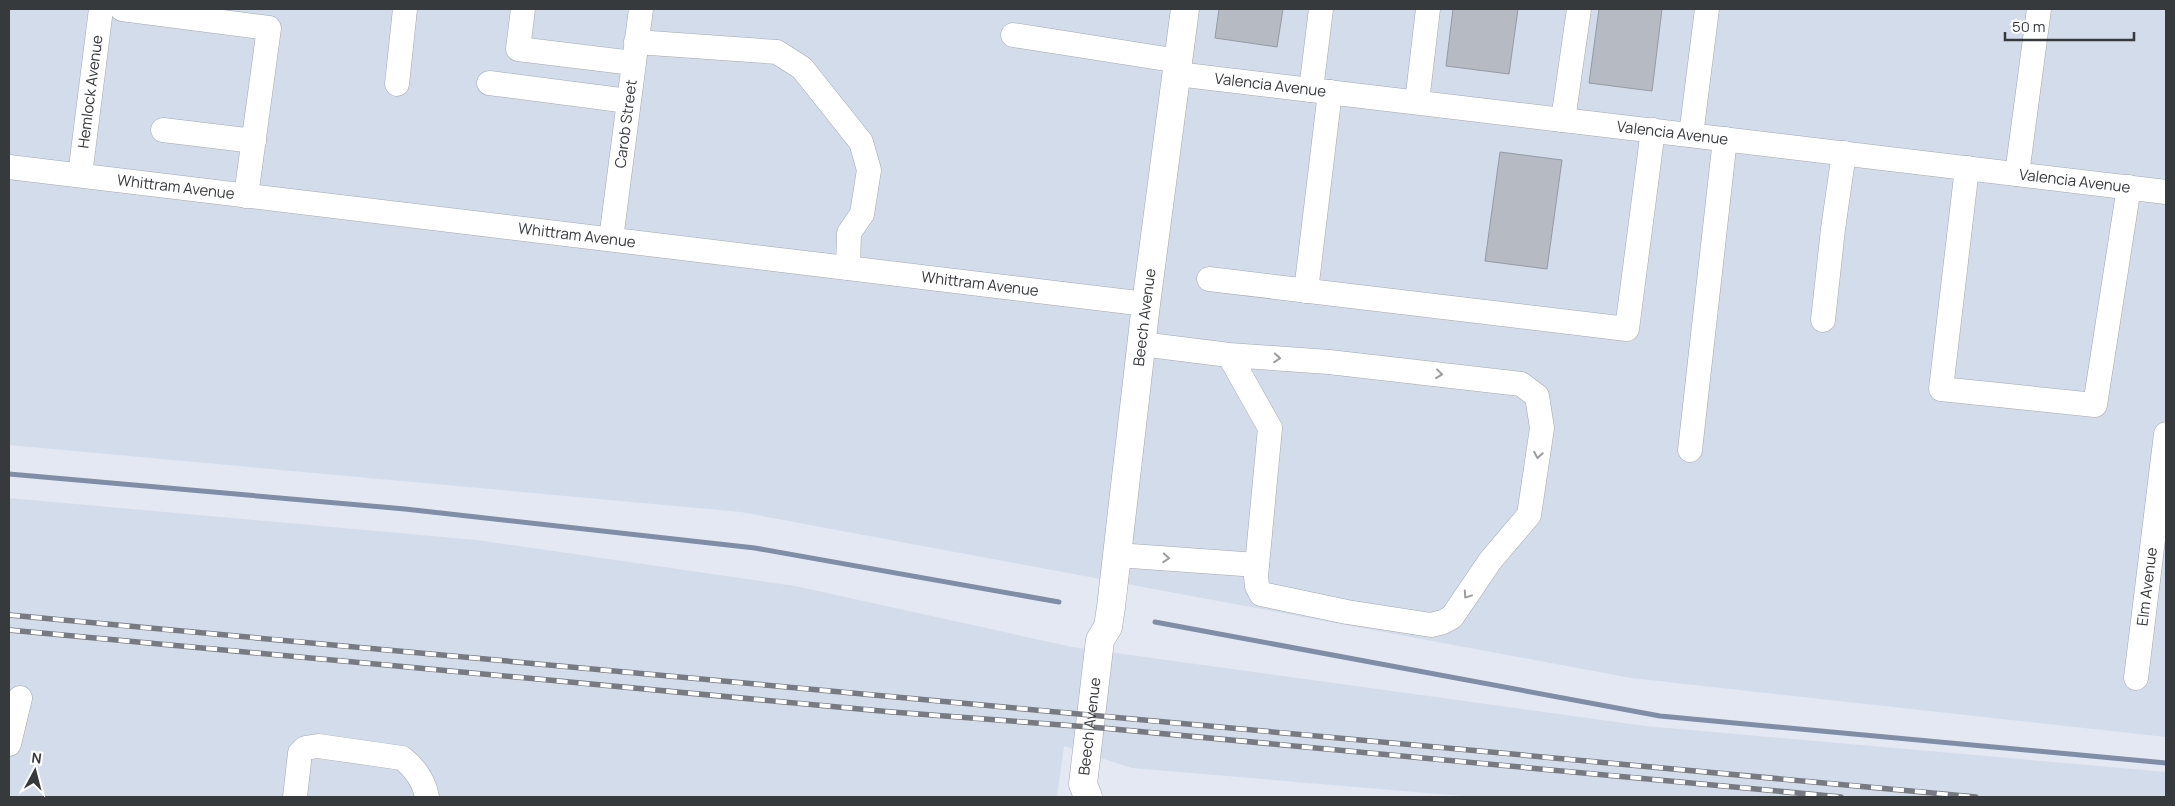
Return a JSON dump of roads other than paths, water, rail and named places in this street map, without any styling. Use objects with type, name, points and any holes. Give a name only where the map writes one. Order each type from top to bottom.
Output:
[{"type":"main road","name":"Beech Avenue","points":[[1089,797],[1095,788],[1104,716],[1112,640],[1110,617],[1141,344],[1186,9]]},
{"type":"street","name":"Hemlock Avenue","points":[[80,175],[101,9]]},
{"type":"street","points":[[122,9],[270,28],[246,196]]},
{"type":"street","points":[[397,84],[405,9]]},
{"type":"street","points":[[523,9],[518,49],[635,53],[777,52],[802,68],[861,142],[869,170],[862,214],[849,233],[848,268]]},
{"type":"street","name":"Carob Street","points":[[610,239],[640,9]]},
{"type":"street","points":[[1306,291],[1321,91],[1321,9]]},
{"type":"street","points":[[1417,102],[1428,9]]},
{"type":"street","points":[[1563,120],[1579,9]]},
{"type":"street","points":[[1691,135],[1707,9]]},
{"type":"street","points":[[2017,174],[2039,9]]},
{"type":"street","name":"Valencia Avenue","points":[[1013,35],[1178,68],[1321,91],[2166,192]]},
{"type":"street","points":[[489,83],[628,101]]},
{"type":"street","points":[[163,130],[254,141]]},
{"type":"street","points":[[1209,279],[1627,329],[1653,130]]},
{"type":"street","points":[[1690,450],[1725,139]]},
{"type":"street","points":[[1824,320],[1833,229],[1844,153]]},
{"type":"street","name":"Whittram Avenue","points":[[9,166],[1146,304]]},
{"type":"street","points":[[1967,168],[1941,388],[2095,406],[2129,187]]},
{"type":"street","points":[[1141,344],[1229,355],[1330,362],[1521,384],[1538,396],[1542,428],[1529,515],[1490,561],[1452,617],[1432,625],[1347,612],[1261,594],[1257,586],[1257,565],[1270,428],[1229,355]]},
{"type":"street","name":"Elm Avenue","points":[[2136,678],[2166,434]]},
{"type":"street","points":[[1117,555],[1257,565]]},
{"type":"street","points":[[9,744],[20,698]]},
{"type":"street","points":[[295,797],[300,752],[305,748],[318,746],[402,758],[419,776],[427,797]]},
{"type":"waterway","points":[[9,474],[405,509],[755,548],[1059,602]]},
{"type":"waterway","points":[[1155,622],[1660,716],[2166,763]]},
{"type":"railway","points":[[9,615],[1976,797]]},
{"type":"railway","points":[[9,630],[892,712],[1102,728],[1841,797]]}]
